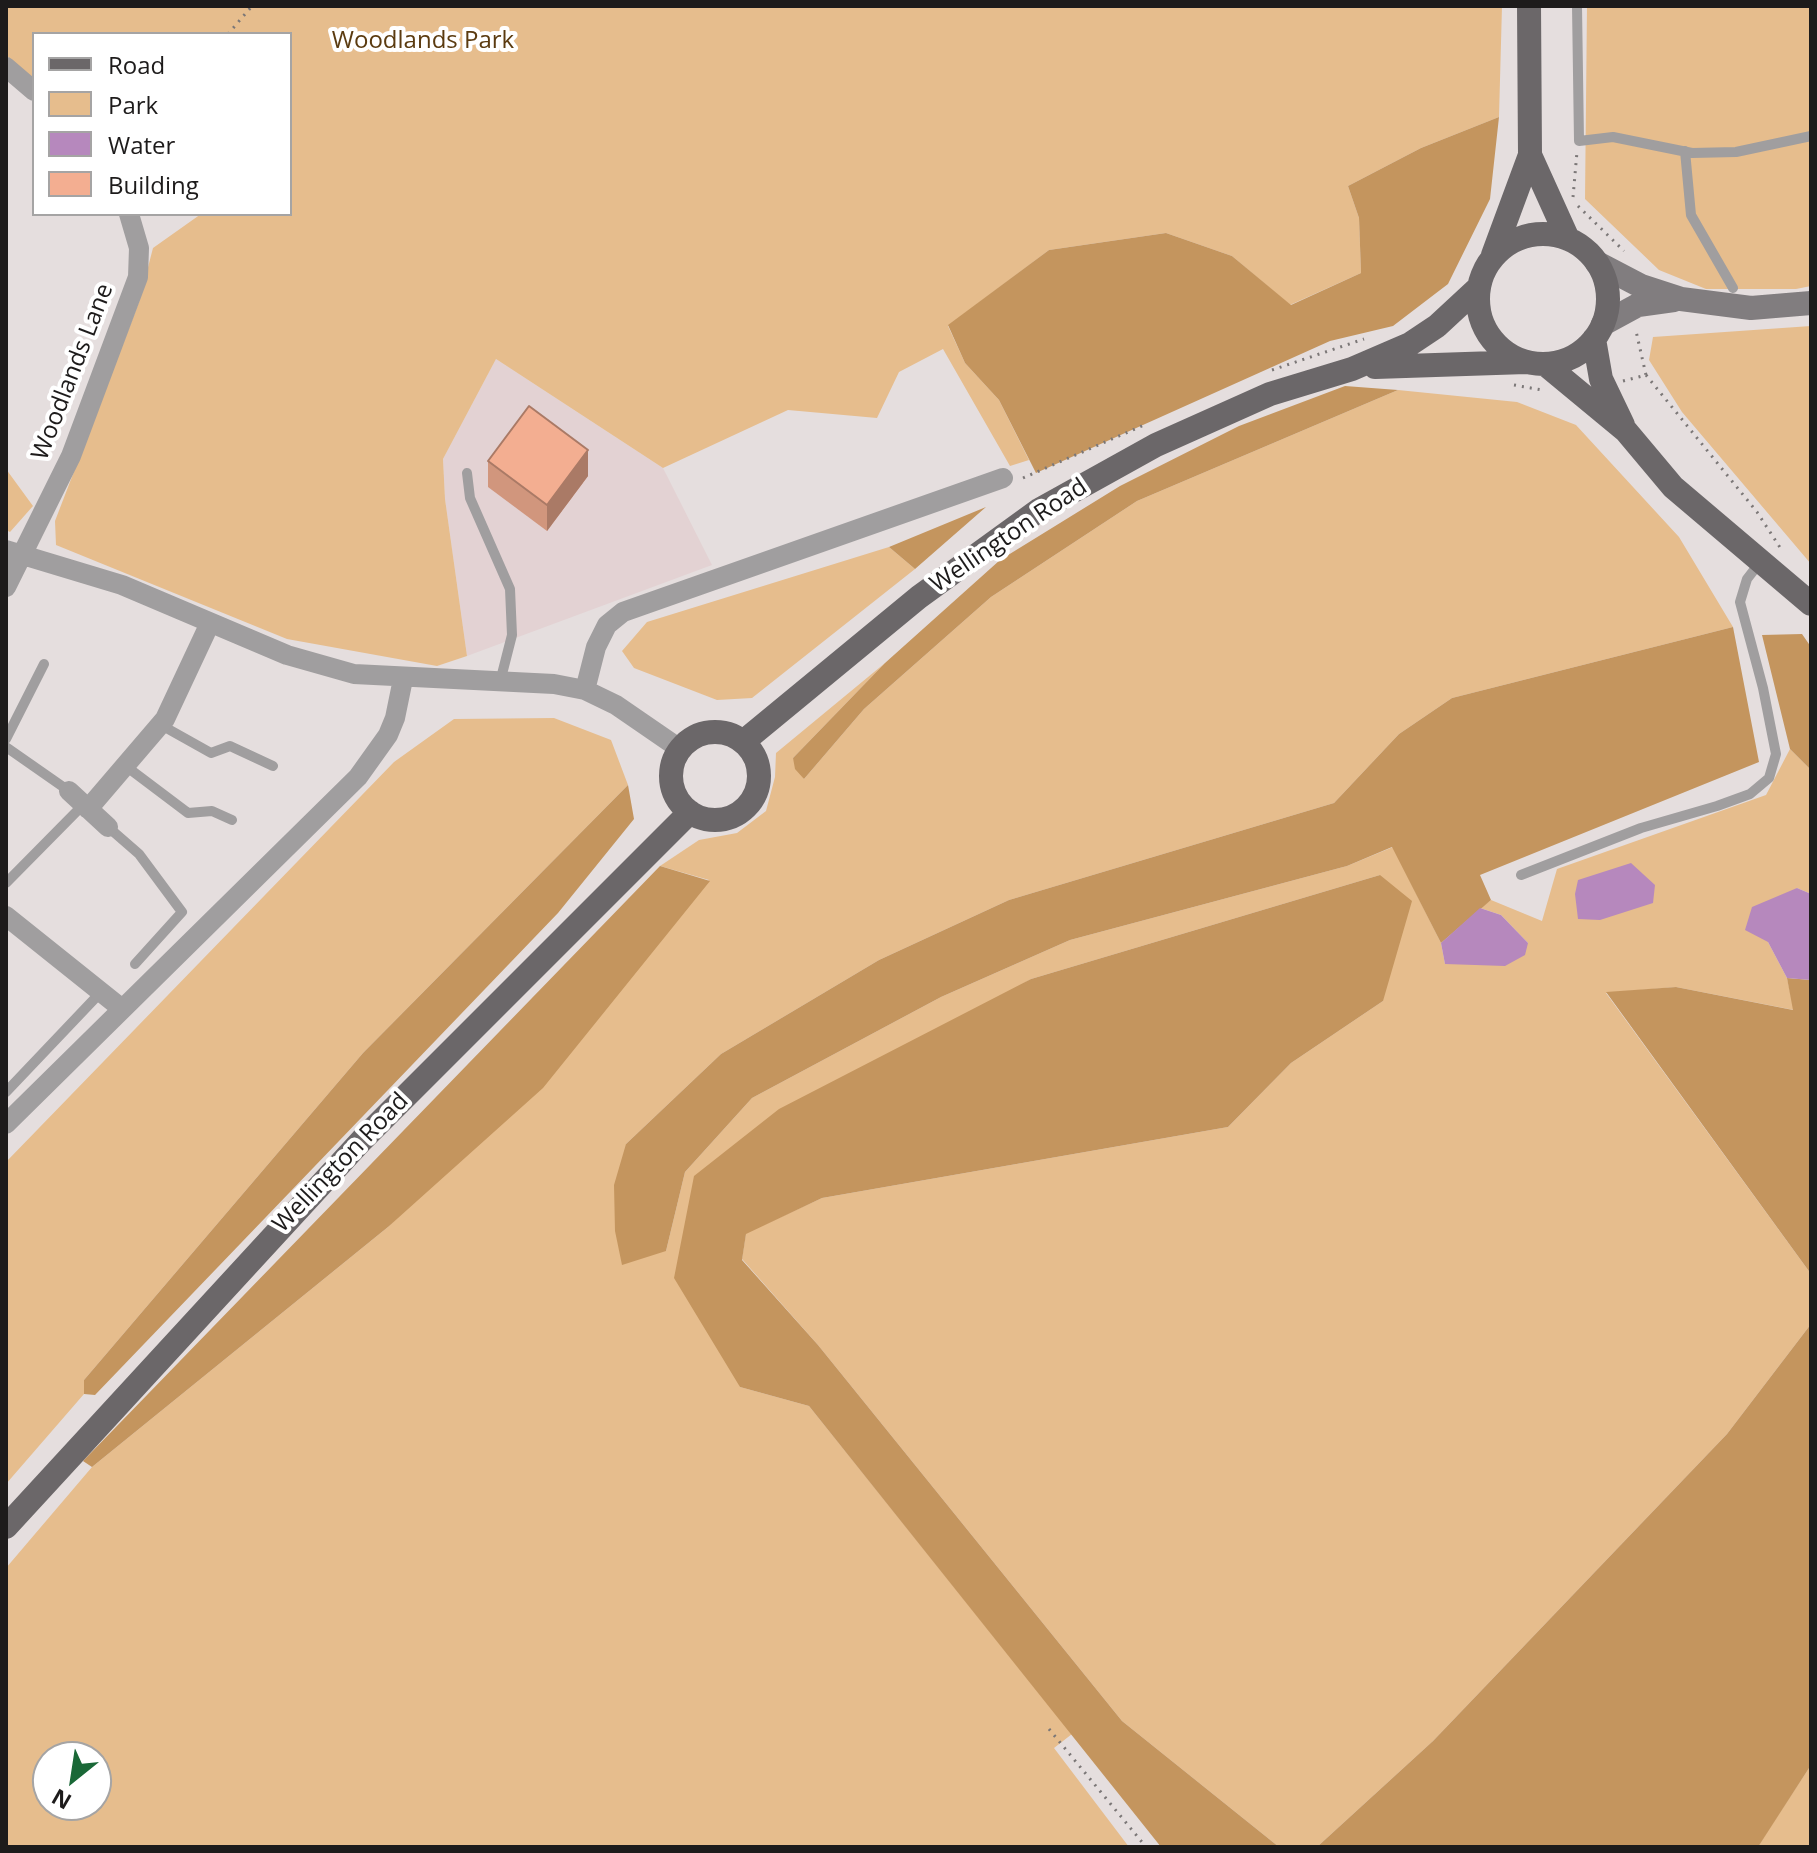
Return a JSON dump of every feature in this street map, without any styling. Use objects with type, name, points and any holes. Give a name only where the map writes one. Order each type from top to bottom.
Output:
[{"type":"main road","points":[[1529,6],[1530,155],[1478,288],[1478,307],[1483,326],[1494,342],[1536,363],[1626,431],[1673,487],[1811,604]]},
{"type":"main road","points":[[1530,155],[1568,239]]},
{"type":"main road","points":[[1492,257],[1508,244],[1527,235],[1548,234],[1568,239],[1597,263],[1606,283],[1608,304],[1598,332],[1580,352],[1536,363]]},
{"type":"main road","name":"Wellington Road","points":[[743,742],[919,597],[1039,510],[1156,445],[1270,394],[1352,369],[1410,344],[1437,326],[1478,288]]},
{"type":"main road","points":[[1598,332],[1604,386],[1626,431]]},
{"type":"main road","name":"Wellington Road","points":[[1352,369],[1414,363],[1536,363]]},
{"type":"main road","points":[[718,732],[743,742],[759,767],[755,797],[733,817],[718,820],[690,812],[673,789],[671,775],[680,749],[691,739],[718,732]]},
{"type":"main road","name":"Wellington Road","points":[[6,1527],[362,1140],[690,812]]},
{"type":"street","points":[[6,67],[32,89]]},
{"type":"street","name":"Woodlands Lane","points":[[6,587],[14,551],[71,456],[138,277],[139,248],[130,216]]},
{"type":"street","points":[[1597,263],[1641,286],[1681,299],[1751,308],[1811,303]]},
{"type":"street","points":[[1598,332],[1638,305],[1681,299]]},
{"type":"street","points":[[585,690],[596,647],[607,625],[623,612],[1003,478]]},
{"type":"street","points":[[14,551],[122,585],[287,655],[354,674],[403,679],[554,684],[585,690],[616,705],[680,749]]},
{"type":"street","points":[[108,827],[80,802],[127,767],[161,725],[210,623]]},
{"type":"street","points":[[6,1124],[376,756],[395,718],[403,679]]},
{"type":"street","points":[[6,916],[121,1008]]},
{"type":"lane","points":[[1577,6],[1579,141],[1613,137],[1685,151],[1736,152],[1811,136]]},
{"type":"lane","points":[[1685,151],[1691,215],[1733,288]]},
{"type":"lane","points":[[467,473],[470,498],[510,589],[512,635],[500,682]]},
{"type":"lane","points":[[1521,875],[1641,828],[1739,798],[1769,778],[1776,754],[1763,688],[1740,602],[1747,579],[1768,568]]},
{"type":"lane","points":[[6,739],[44,664]]},
{"type":"lane","points":[[161,725],[211,753],[230,746],[273,766]]},
{"type":"lane","points":[[6,747],[80,802],[6,883]]},
{"type":"lane","points":[[127,767],[188,813],[212,811],[232,820]]},
{"type":"lane","points":[[108,827],[139,854],[182,912],[135,964]]},
{"type":"lane","points":[[6,1092],[101,992]]},
{"type":"path","points":[[230,32],[252,6]]},
{"type":"path","points":[[1636,330],[1646,375],[1784,549],[1768,568]]},
{"type":"path","points":[[1604,386],[1646,375]]},
{"type":"path","points":[[1049,1729],[1146,1847]]},
{"type":"shaded area","points":[[1499,117],[1490,199],[1448,284],[1393,326],[1330,341],[1036,473],[999,400],[965,363],[948,325],[1049,250],[1166,233],[1232,256],[1291,305],[1361,273],[1359,218],[1348,186],[1421,148]]},
{"type":"shaded area","points":[[496,359],[663,468],[712,565],[467,656],[445,499],[443,459]]},
{"type":"shaded area","points":[[1345,386],[1398,390],[1137,501],[991,597],[864,709],[804,779],[795,769],[793,758],[885,663],[1000,560],[1120,486],[1239,426]]},
{"type":"shaded area","points":[[986,507],[915,569],[889,547]]},
{"type":"shaded area","points":[[1733,627],[1759,762],[1480,875],[1491,900],[1441,943],[1392,847],[1347,866],[1070,940],[941,997],[752,1098],[685,1172],[666,1251],[622,1265],[615,1231],[614,1185],[626,1144],[721,1054],[879,960],[1009,900],[1334,803],[1399,734],[1452,698]]},
{"type":"shaded area","points":[[1802,634],[1811,647],[1811,770],[1790,749],[1762,635]]},
{"type":"shaded area","points":[[628,785],[634,819],[558,913],[95,1395],[84,1394],[84,1380],[363,1053]]},
{"type":"shaded area","points":[[660,866],[710,881],[543,1088],[388,1227],[92,1467],[83,1461]]},
{"type":"shaded area","points":[[1380,875],[1412,901],[1383,1001],[1291,1063],[1228,1127],[822,1198],[746,1234],[742,1260],[818,1345],[1122,1721],[1279,1847],[1161,1847],[809,1406],[740,1387],[674,1278],[694,1176],[779,1109],[1031,979]]},
{"type":"shaded area","points":[[1787,978],[1811,980],[1811,1274],[1606,992],[1676,987],[1793,1010]]},
{"type":"shaded area","points":[[1811,1324],[1811,1765],[1758,1847],[1317,1847],[1433,1741],[1727,1434]]},
{"type":"green space","name":"Woodlands Park","points":[[6,6],[1502,6],[1499,117],[1421,148],[1348,186],[1359,218],[1361,273],[1290,305],[1232,256],[1166,233],[1049,250],[948,326],[965,363],[999,400],[1029,460],[1010,466],[943,349],[899,372],[877,418],[788,410],[663,468],[496,359],[443,459],[445,499],[467,656],[437,666],[287,639],[56,545],[55,521],[139,302],[153,248],[198,216],[292,216],[292,32],[32,32],[32,78],[6,55]]},
{"type":"green space","points":[[1587,6],[1811,6],[1811,286],[1796,289],[1706,289],[1659,270],[1585,199]]},
{"type":"green space","points":[[1811,326],[1811,564],[1682,412],[1649,360],[1653,337]]},
{"type":"green space","points":[[1398,390],[1517,402],[1576,425],[1679,537],[1733,627],[1452,698],[1399,734],[1334,803],[1009,900],[879,960],[721,1054],[626,1144],[666,1251],[685,1172],[752,1098],[941,997],[1070,940],[1347,866],[1393,847],[1441,943],[1445,964],[1528,943],[1501,915],[1480,908],[1491,900],[1542,921],[1557,869],[1766,795],[1790,749],[1811,770],[1811,894],[1797,888],[1768,942],[1787,978],[1794,1010],[1676,987],[1606,993],[1811,1274],[1811,1324],[1727,1434],[1433,1741],[1317,1847],[1279,1847],[1122,1721],[818,1345],[742,1259],[746,1233],[822,1198],[1228,1127],[1291,1063],[1383,1001],[1380,875],[1031,979],[694,1177],[740,1387],[809,1406],[1072,1734],[1054,1748],[1129,1847],[6,1847],[6,1568],[92,1467],[388,1227],[709,880],[660,866],[699,840],[737,833],[766,811],[775,777],[776,753],[885,663],[793,758],[804,779],[864,709],[991,597],[1137,501]]},
{"type":"green space","points":[[6,469],[33,506],[10,532],[6,530]]},
{"type":"green space","points":[[889,547],[915,569],[752,698],[717,700],[634,668],[622,651],[647,622]]},
{"type":"green space","points":[[554,718],[611,740],[628,785],[363,1053],[84,1380],[84,1394],[6,1484],[6,1162],[394,762],[454,719]]},
{"type":"green space","points":[[1811,1765],[1811,1847],[1758,1847],[1761,1841]]},
{"type":"water","points":[[1631,863],[1655,885],[1653,903],[1600,920],[1578,919],[1575,894],[1578,880]]},
{"type":"water","points":[[1797,888],[1811,894],[1811,980],[1787,978],[1768,942],[1745,930],[1752,907]]},
{"type":"water","points":[[1480,908],[1501,915],[1528,943],[1525,955],[1505,966],[1445,964],[1441,943]]},
{"type":"building","points":[[529,406],[588,450],[547,505],[488,461]]}]
